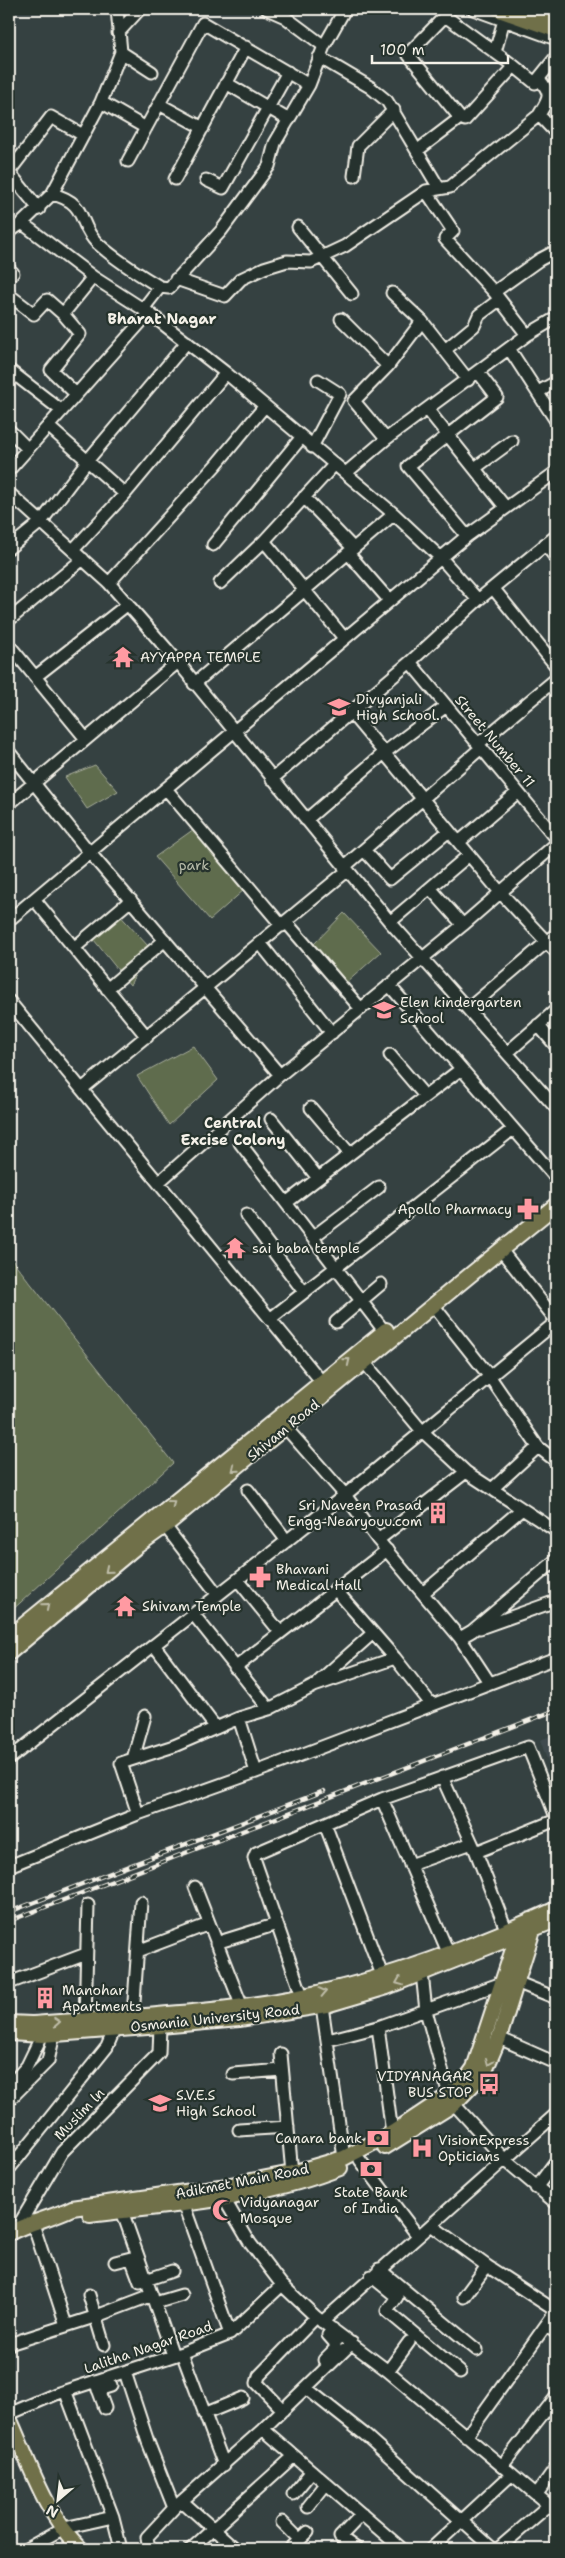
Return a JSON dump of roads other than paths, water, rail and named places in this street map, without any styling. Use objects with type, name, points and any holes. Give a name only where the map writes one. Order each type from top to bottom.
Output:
[{"type":"highway","points":[[540,9],[556,15]]},
{"type":"highway","points":[[502,15],[556,29]]},
{"type":"main road","name":"Shivam Road","points":[[9,1653],[137,1546],[166,1526],[286,1428],[326,1387],[385,1332],[556,1194]]},
{"type":"main road","name":"Shivam Road","points":[[9,1637],[326,1387],[364,1362],[556,1205]]},
{"type":"main road","name":"Osmania University Road","points":[[532,1925],[556,1909]]},
{"type":"main road","name":"Osmania University Road","points":[[10,2032],[85,2020],[242,2007],[302,1996],[382,1975],[532,1925],[556,1920]]},
{"type":"main road","points":[[509,1982],[532,1925]]},
{"type":"main road","name":"Osmania University Road","points":[[10,2032],[48,2035],[115,2028],[160,2026],[238,2019],[322,2006],[352,1999],[422,1973],[493,1944],[512,1933]]},
{"type":"main road","points":[[509,1982],[512,1933]]},
{"type":"main road","points":[[493,1944],[511,1957]]},
{"type":"main road","name":"Adikmet Main Road","points":[[59,2214],[74,2217],[223,2197],[298,2183],[360,2160],[405,2136],[484,2073],[499,2038],[510,1999],[509,1982]]},
{"type":"main road","name":"Adikmet Main Road","points":[[13,2230],[32,2221],[59,2214],[72,2208],[177,2194],[292,2174],[344,2158],[452,2099],[479,2058],[509,1982]]},
{"type":"main road","points":[[9,2418],[53,2513],[82,2549]]},
{"type":"street","points":[[9,232],[22,224],[39,209],[52,194],[101,102],[121,52],[117,9]]},
{"type":"street","points":[[118,33],[140,9]]},
{"type":"street","points":[[267,9],[281,11],[322,51],[387,101],[439,188]]},
{"type":"street","points":[[52,194],[61,196],[78,207],[96,242],[109,253],[160,287],[169,288],[221,231],[269,166],[275,143],[309,85],[322,51],[345,9]]},
{"type":"street","points":[[473,9],[502,15],[556,39]]},
{"type":"street","points":[[514,66],[465,120],[460,118],[408,54],[446,12],[495,52],[514,66],[535,83],[556,56]]},
{"type":"street","points":[[495,52],[502,15]]},
{"type":"street","points":[[128,161],[203,23],[309,85]]},
{"type":"street","points":[[175,179],[246,47]]},
{"type":"street","points":[[121,52],[152,72]]},
{"type":"street","points":[[206,180],[223,188],[288,72]]},
{"type":"street","points":[[176,279],[225,296],[241,279],[264,268],[287,261],[311,262],[345,246],[426,191],[450,187],[539,115],[548,100],[548,89],[538,79]]},
{"type":"street","points":[[226,83],[289,120]]},
{"type":"street","points":[[101,102],[146,128]]},
{"type":"street","points":[[159,104],[203,128]]},
{"type":"street","points":[[354,176],[358,146],[394,110]]},
{"type":"street","points":[[539,115],[556,133]]},
{"type":"street","points":[[39,209],[9,172],[51,117],[83,135]]},
{"type":"street","points":[[418,150],[460,118]]},
{"type":"street","points":[[426,191],[453,231],[445,239],[497,296],[527,335]]},
{"type":"street","points":[[22,224],[93,277],[146,311],[187,342],[334,465],[347,472],[441,558],[478,600]]},
{"type":"street","points":[[298,227],[352,294]]},
{"type":"street","points":[[445,350],[474,326],[479,315],[497,296],[539,260],[556,251]]},
{"type":"street","points":[[63,314],[93,277]]},
{"type":"street","points":[[9,470],[62,411],[146,311],[160,287]]},
{"type":"street","points":[[392,293],[422,321],[468,380]]},
{"type":"street","points":[[9,295],[34,314],[47,300],[63,314],[80,334],[51,370],[76,394]]},
{"type":"street","points":[[347,472],[427,408],[510,350],[527,335],[556,318]]},
{"type":"street","points":[[341,319],[388,366]]},
{"type":"street","points":[[354,401],[388,366],[422,321]]},
{"type":"street","points":[[9,548],[40,522],[88,460],[187,342]]},
{"type":"street","points":[[510,350],[556,421]]},
{"type":"street","points":[[9,370],[62,411]]},
{"type":"street","points":[[467,536],[408,466],[497,397],[478,372]]},
{"type":"street","points":[[73,550],[125,494],[226,373]]},
{"type":"street","points":[[318,380],[354,401],[386,439]]},
{"type":"street","points":[[538,392],[556,382]]},
{"type":"street","points":[[312,447],[340,394]]},
{"type":"street","points":[[110,583],[215,466],[264,407]]},
{"type":"street","points":[[427,408],[506,508]]},
{"type":"street","points":[[48,426],[125,494]]},
{"type":"street","points":[[9,430],[28,449]]},
{"type":"street","points":[[213,545],[301,438]]},
{"type":"street","points":[[475,468],[512,441]]},
{"type":"street","points":[[220,583],[264,542],[334,465]]},
{"type":"street","points":[[9,920],[167,790],[344,638],[467,536],[556,472]]},
{"type":"street","points":[[9,493],[110,583],[178,662],[194,684],[390,922],[554,1102]]},
{"type":"street","points":[[304,497],[351,550],[389,600]]},
{"type":"street","points":[[194,684],[394,514]]},
{"type":"street","points":[[272,779],[410,662],[478,600],[556,536]]},
{"type":"street","points":[[264,542],[344,638]]},
{"type":"street","points":[[545,544],[556,558]]},
{"type":"street","points":[[9,620],[83,559]]},
{"type":"street","points":[[493,588],[556,666]]},
{"type":"street","points":[[35,676],[128,604]]},
{"type":"street","points":[[9,644],[86,739]]},
{"type":"street","points":[[9,804],[178,662]]},
{"type":"street","name":"Street Number 11","points":[[410,662],[518,792],[554,831]]},
{"type":"street","points":[[82,1089],[284,924],[556,679]]},
{"type":"street","points":[[306,820],[384,754],[446,706]]},
{"type":"street","points":[[351,713],[500,892],[556,952]]},
{"type":"street","points":[[9,752],[90,852],[280,1076]]},
{"type":"street","points":[[167,790],[361,1009]]},
{"type":"street","points":[[459,842],[518,792]]},
{"type":"street","points":[[364,850],[392,879],[449,831]]},
{"type":"street","points":[[159,1182],[280,1076],[463,925],[556,844]]},
{"type":"street","points":[[390,922],[469,855]]},
{"type":"street","points":[[430,888],[463,925]]},
{"type":"street","points":[[34,899],[147,1037]]},
{"type":"street","points":[[74,948],[131,900]]},
{"type":"street","points":[[469,1008],[556,934]]},
{"type":"street","points":[[107,989],[165,940]]},
{"type":"street","points":[[260,943],[332,1033]]},
{"type":"street","points":[[389,985],[556,1178]]},
{"type":"street","points":[[9,1000],[326,1387]]},
{"type":"street","points":[[508,1052],[556,1010]]},
{"type":"street","points":[[538,1025],[556,1046]]},
{"type":"street","points":[[390,1055],[425,1096]]},
{"type":"street","points":[[286,1203],[461,1069]]},
{"type":"street","points":[[311,1108],[350,1154]]},
{"type":"street","points":[[271,1119],[318,1178]]},
{"type":"street","points":[[270,1319],[513,1129]]},
{"type":"street","points":[[240,1143],[385,1332]]},
{"type":"street","points":[[313,1237],[379,1187]]},
{"type":"street","points":[[246,1215],[304,1292]]},
{"type":"street","points":[[9,1759],[345,1495],[556,1321],[501,1250]]},
{"type":"street","points":[[336,1322],[381,1284]]},
{"type":"street","points":[[433,1305],[490,1377],[538,1447],[556,1461]]},
{"type":"street","points":[[364,1362],[422,1431],[466,1472],[556,1532]]},
{"type":"street","points":[[286,1428],[345,1495],[386,1550],[460,1638],[489,1682]]},
{"type":"street","points":[[492,1489],[538,1447]]},
{"type":"street","points":[[378,1540],[466,1472]]},
{"type":"street","points":[[248,1490],[287,1541]]},
{"type":"street","points":[[423,1593],[522,1509]]},
{"type":"street","points":[[166,1526],[218,1595]]},
{"type":"street","points":[[235,1668],[386,1550]]},
{"type":"street","points":[[460,1638],[472,1631],[556,1560]]},
{"type":"street","points":[[238,1580],[280,1632]]},
{"type":"street","points":[[335,1589],[395,1658],[431,1704]]},
{"type":"street","points":[[472,1631],[556,1601]]},
{"type":"street","points":[[194,1615],[269,1709]]},
{"type":"street","points":[[314,1686],[373,1633]]},
{"type":"street","points":[[154,1645],[216,1728]]},
{"type":"street","points":[[138,1814],[121,1763],[174,1746],[239,1718],[269,1709],[314,1686],[395,1658]]},
{"type":"street","points":[[9,1866],[138,1814],[256,1772],[556,1658]]},
{"type":"street","points":[[133,1759],[145,1716]]},
{"type":"street","points":[[239,1718],[256,1772]]},
{"type":"street","points":[[302,1996],[255,1855],[382,1799],[528,1747],[556,1818],[474,1847],[410,1865]]},
{"type":"street","points":[[442,1777],[512,1933]]},
{"type":"street","points":[[382,1799],[448,1952]]},
{"type":"street","points":[[324,1824],[382,1975]]},
{"type":"street","points":[[195,1887],[242,2007]]},
{"type":"street","points":[[133,2016],[141,1902]]},
{"type":"street","points":[[85,2020],[88,1905]]},
{"type":"street","points":[[138,1951],[209,1924]]},
{"type":"street","points":[[216,1943],[277,1924]]},
{"type":"street","points":[[9,1983],[86,1954]]},
{"type":"street","points":[[422,1973],[426,2011],[452,2099],[504,2160],[556,2203]]},
{"type":"street","points":[[328,2040],[378,2027],[509,1982],[556,1998]]},
{"type":"street","points":[[322,2006],[344,2158]]},
{"type":"street","name":"Muslim ln","points":[[13,2230],[62,2152],[159,2053],[160,2026]]},
{"type":"street","points":[[378,2027],[392,2133]]},
{"type":"street","points":[[9,2169],[107,2047],[115,2028]]},
{"type":"street","points":[[9,2086],[27,2066],[48,2035]]},
{"type":"street","points":[[9,2100],[48,2061],[48,2035]]},
{"type":"street","points":[[499,2038],[556,2063]]},
{"type":"street","points":[[281,2054],[292,2174]]},
{"type":"street","points":[[234,2074],[282,2070]]},
{"type":"street","points":[[280,2407],[259,2388],[257,2383],[258,2376],[319,2319],[431,2225],[556,2114]]},
{"type":"street","points":[[240,2130],[288,2127]]},
{"type":"street","points":[[360,2160],[418,2236]]},
{"type":"street","points":[[536,2188],[556,2161]]},
{"type":"street","points":[[223,2197],[250,2243],[282,2285],[319,2319],[388,2371],[553,2508],[498,2549]]},
{"type":"street","points":[[183,2203],[230,2334]]},
{"type":"street","points":[[122,2211],[136,2266]]},
{"type":"street","points":[[32,2221],[66,2325]]},
{"type":"street","points":[[431,2225],[487,2266],[556,2311],[466,2436]]},
{"type":"street","points":[[115,2262],[130,2257],[146,2280],[224,2465]]},
{"type":"street","points":[[464,2297],[487,2266]]},
{"type":"street","points":[[146,2280],[172,2272]]},
{"type":"street","points":[[375,2273],[477,2350]]},
{"type":"street","points":[[375,2273],[397,2297],[387,2311],[460,2372]]},
{"type":"street","name":"Lalitha Nagar Road","points":[[9,2414],[56,2394],[96,2386],[126,2372],[230,2334],[282,2285]]},
{"type":"street","points":[[89,2295],[94,2317],[104,2345]]},
{"type":"street","points":[[9,2344],[154,2299],[182,2295]]},
{"type":"street","points":[[546,2325],[556,2333]]},
{"type":"street","points":[[149,2549],[147,2537],[178,2505],[263,2429],[280,2407],[333,2351],[335,2343],[328,2336],[333,2329]]},
{"type":"street","points":[[388,2371],[409,2342]]},
{"type":"street","points":[[280,2407],[306,2388],[352,2343]]},
{"type":"street","points":[[126,2372],[148,2442],[178,2505],[213,2529],[236,2549]]},
{"type":"street","points":[[104,2408],[96,2386],[111,2386]]},
{"type":"street","points":[[306,2388],[364,2434],[463,2520],[493,2549]]},
{"type":"street","points":[[66,2393],[113,2517],[120,2549]]},
{"type":"street","points":[[502,2466],[556,2397]]},
{"type":"street","points":[[204,2414],[242,2398]]},
{"type":"street","points":[[263,2429],[294,2456],[309,2474],[324,2487],[362,2514],[402,2549]]},
{"type":"street","points":[[192,2549],[294,2456]]},
{"type":"street","points":[[537,2494],[556,2467]]},
{"type":"street","points":[[293,2494],[309,2474]]},
{"type":"street","points":[[432,2549],[512,2474]]},
{"type":"street","points":[[308,2507],[324,2487]]},
{"type":"street","points":[[350,2548],[340,2537],[362,2514]]},
{"type":"street","points":[[26,2549],[64,2528],[113,2517]]},
{"type":"street","points":[[282,2522],[300,2540]]},
{"type":"street","points":[[290,2549],[308,2532]]},
{"type":"railway","points":[[9,1921],[556,1710]]},
{"type":"railway","points":[[9,1912],[324,1791]]},
{"type":"place","name":"AYYAPPA TEMPLE","points":[[123,657]]},
{"type":"place","name":"Divyanjali High School.","points":[[339,707]]},
{"type":"place","name":"Elen kindergarten School","points":[[384,1010]]},
{"type":"place","name":"Apollo Pharmacy","points":[[528,1209]]},
{"type":"place","name":"sai baba temple","points":[[235,1248]]},
{"type":"place","name":"Sri Naveen Prasad Engg-Nearyouu.com","points":[[438,1513]]},
{"type":"place","name":"Bhavani Medical Hall","points":[[260,1577]]},
{"type":"place","name":"Shivam Temple","points":[[125,1606]]},
{"type":"place","name":"Manohar Apartments","points":[[45,1998]]},
{"type":"place","name":"VIDYANAGAR BUS STOP","points":[[489,2084]]},
{"type":"place","name":"S.V.E.S High School","points":[[160,2103]]},
{"type":"place","name":"Canara bank","points":[[378,2138]]},
{"type":"place","name":"VisionExpress Opticians","points":[[422,2148]]},
{"type":"place","name":"State Bank of India","points":[[371,2169]]},
{"type":"place","name":"Vidyanagar Mosque","points":[[223,2210]]},
{"type":"district","name":"Bharat Nagar","points":[[162,319]]},
{"type":"district","name":"Central Excise Colony","points":[[233,1132]]},
{"type":"park label","name":"park","points":[[194,865]]}]
